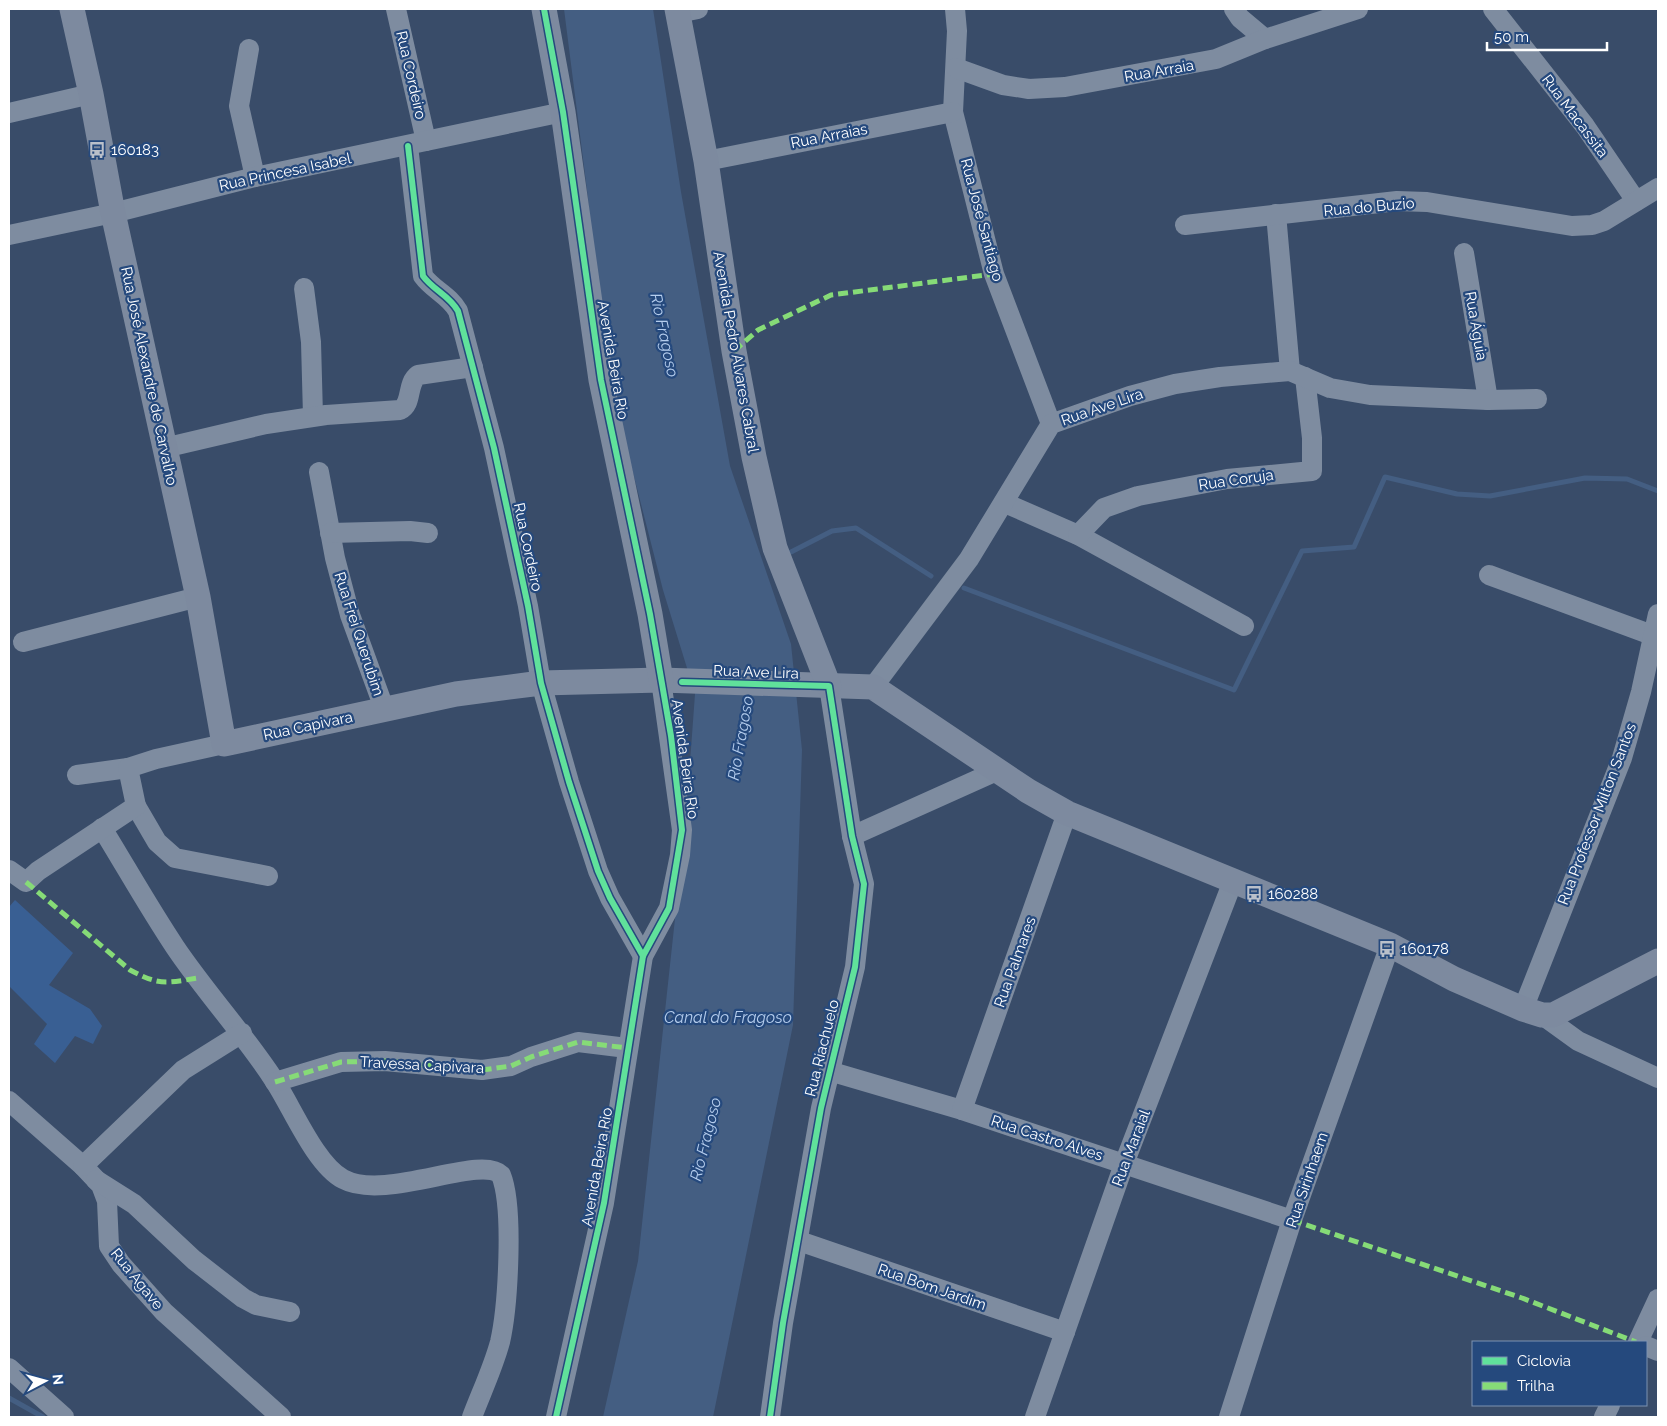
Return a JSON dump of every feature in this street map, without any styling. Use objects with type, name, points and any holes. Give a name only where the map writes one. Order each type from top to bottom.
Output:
[{"type":"main road","name":"Rua José Alexandre de Carvalho","points":[[72,9],[91,94],[113,213],[198,597],[224,744]]},
{"type":"main road","name":"Avenida Beira Rio","points":[[544,9],[563,112],[602,380],[648,605],[672,681]]},
{"type":"main road","name":"Avenida Pedro Alvares Cabral","points":[[684,10],[734,351],[756,466],[775,548],[822,686]]},
{"type":"main road","name":"Rua Capivara","points":[[224,744],[384,708],[479,690],[541,683],[672,681]]},
{"type":"main road","name":"Rua Ave Lira","points":[[672,681],[873,687]]},
{"type":"main road","points":[[873,687],[1028,791],[1067,813],[1390,945],[1454,979],[1532,1012],[1553,1014],[1658,961]]},
{"type":"street","name":"Rua Cordeiro","points":[[396,9],[417,143],[423,276],[428,283],[450,298],[458,311],[507,508],[528,606],[541,683],[598,871],[610,898],[643,956]]},
{"type":"street","name":"Rua José Santiago","points":[[955,9],[956,68],[953,112],[994,274],[1051,424]]},
{"type":"street","points":[[1234,9],[1240,18],[1265,39]]},
{"type":"street","name":"Rua Arraia","points":[[956,68],[1003,85],[1029,89],[1065,87],[1216,60],[1265,39],[1358,9]]},
{"type":"street","name":"Rua Macassita","points":[[1492,9],[1586,126],[1636,201]]},
{"type":"street","points":[[249,49],[239,106],[255,177]]},
{"type":"street","points":[[9,114],[91,94]]},
{"type":"street","name":"Rua Princesa Isabel","points":[[9,235],[113,213],[255,177],[563,112]]},
{"type":"street","name":"Rua Arraias","points":[[706,161],[953,112]]},
{"type":"street","name":"Rua do Buzio","points":[[1185,225],[1276,214],[1319,212],[1397,202],[1427,202],[1572,226],[1585,225],[1604,221],[1658,188]]},
{"type":"street","points":[[1276,214],[1298,374]]},
{"type":"street","name":"Rua Águia","points":[[1464,253],[1488,400]]},
{"type":"street","points":[[304,288],[311,342],[313,416]]},
{"type":"street","points":[[164,448],[266,424],[313,416],[400,410],[407,406],[412,381],[418,375],[473,366]]},
{"type":"street","name":"Rua Ave Lira","points":[[873,687],[951,584],[1005,503],[1051,424],[1130,396],[1175,384],[1220,377],[1298,374],[1330,388],[1370,395],[1488,400],[1537,399]]},
{"type":"street","name":"Rua Coruja","points":[[1078,535],[1104,508],[1138,496],[1227,479],[1312,471],[1314,466],[1312,438],[1298,374]]},
{"type":"street","name":"Rua Frei Querubim","points":[[319,472],[330,534],[350,615],[384,708]]},
{"type":"street","points":[[1005,503],[1078,535],[1244,626]]},
{"type":"street","points":[[330,534],[404,531],[428,533]]},
{"type":"street","points":[[1488,575],[1652,635]]},
{"type":"street","points":[[23,642],[198,597]]},
{"type":"street","name":"Rua Professor Milton Santos","points":[[1532,1012],[1622,758],[1641,692],[1658,614]]},
{"type":"street","name":"Avenida Beira Rio","points":[[556,1417],[604,1203],[643,956],[669,908],[682,830],[672,681]]},
{"type":"street","name":"Rua Riachuelo","points":[[770,1417],[783,1323],[799,1241],[806,1188],[829,1071],[855,967],[864,884],[852,836],[822,686]]},
{"type":"street","name":"Rua Capivara","points":[[77,775],[128,768],[224,744]]},
{"type":"street","points":[[128,768],[136,806],[157,842],[176,858],[268,876]]},
{"type":"street","points":[[852,836],[999,770]]},
{"type":"street","points":[[9,870],[26,882],[38,871],[136,806]]},
{"type":"street","name":"Rua Palmares","points":[[962,1110],[1067,813]]},
{"type":"street","points":[[102,828],[175,947],[242,1033],[275,1082],[319,1154],[333,1172],[344,1179],[362,1186],[387,1186],[462,1171],[488,1169],[496,1171],[500,1175],[507,1200],[508,1233],[500,1341],[472,1417]]},
{"type":"street","name":"Rua Maraial","points":[[1035,1417],[1124,1164],[1233,881]]},
{"type":"street","name":"Rua Sirinhaem","points":[[1229,1417],[1292,1220],[1390,945]]},
{"type":"street","points":[[1532,1012],[1578,1041],[1658,1078]]},
{"type":"street","points":[[242,1033],[183,1070],[89,1172],[134,1204],[194,1260],[243,1298],[256,1306],[290,1312]]},
{"type":"street","name":"Travessa Capivara","points":[[275,1082],[341,1062],[385,1060],[482,1070],[511,1066],[531,1057],[578,1042],[627,1048]]},
{"type":"street","name":"Rua Castro Alves","points":[[829,1071],[962,1110],[1292,1220]]},
{"type":"street","name":"Rua Agave","points":[[9,1101],[89,1172],[104,1190],[107,1201],[106,1227],[109,1246],[121,1264],[164,1312],[281,1417]]},
{"type":"street","name":"Rua Bom Jardim","points":[[799,1241],[1065,1332]]},
{"type":"street","points":[[1638,1341],[1658,1299]]},
{"type":"street","points":[[9,1368],[64,1417]]},
{"type":"shaded area","points":[[15,900],[73,953],[49,985],[90,1009],[102,1026],[93,1044],[75,1036],[55,1063],[34,1044],[47,1024],[9,986],[9,907]]},
{"type":"water","name":"Canal do Fragoso","points":[[564,9],[653,9],[681,192],[730,466],[791,644],[802,750],[793,1025],[713,1417],[603,1417],[638,1261],[686,817],[695,694],[663,590],[597,332],[588,198]]},
{"type":"waterway","points":[[964,588],[1234,690],[1302,551],[1354,547],[1385,477],[1457,494],[1490,496],[1585,478],[1627,479],[1658,491]]},
{"type":"waterway","points":[[791,552],[832,531],[856,528],[931,576]]},
{"type":"waterway","points":[[9,1398],[43,1417]]},
{"type":"marked path","points":[[734,351],[758,330],[831,295],[994,274]]},
{"type":"marked path","points":[[26,882],[130,970],[149,979],[163,982],[198,978]]},
{"type":"marked path","points":[[275,1082],[341,1062],[385,1061],[482,1070],[511,1066],[531,1057],[578,1042],[627,1048]]},
{"type":"marked path","points":[[1292,1220],[1522,1298],[1633,1341]]},
{"type":"cycle path","points":[[544,9],[563,112],[601,380],[650,614],[671,736],[682,830],[669,908],[643,956],[604,1203],[556,1417]]},
{"type":"cycle path","points":[[408,146],[423,276],[458,311],[494,448],[528,606],[541,683],[569,782],[598,871],[610,898],[643,956]]},
{"type":"cycle path","points":[[682,682],[829,686],[852,836],[864,884],[855,967],[821,1108],[783,1323],[770,1417]]},
{"type":"place","name":"160183","points":[[97,150]]},
{"type":"place","name":"160288","points":[[1254,894]]},
{"type":"place","name":"160178","points":[[1387,949]]},
{"type":"water label","name":"Rio Fragoso","points":[[665,335]]},
{"type":"water label","name":"Rio Fragoso","points":[[740,738]]},
{"type":"water label","name":"Rio Fragoso","points":[[705,1139]]}]
